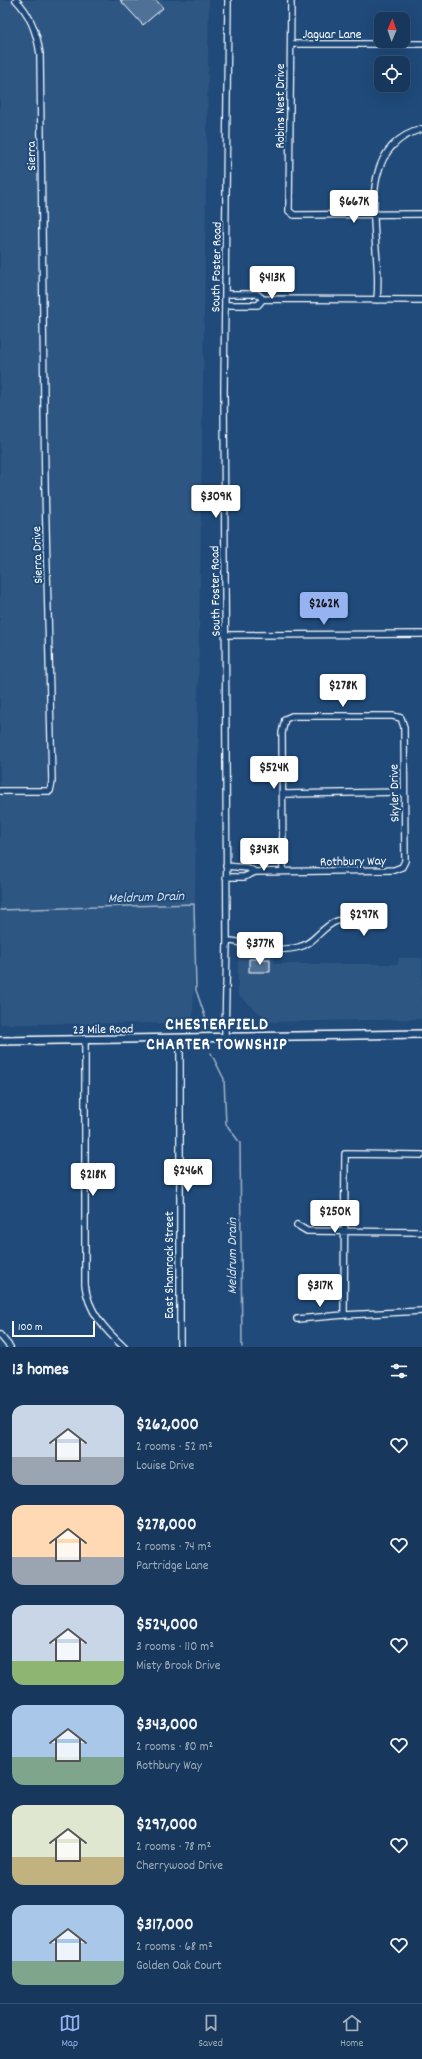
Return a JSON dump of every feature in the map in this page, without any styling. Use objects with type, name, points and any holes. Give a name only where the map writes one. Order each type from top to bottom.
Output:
[{"type":"main road","name":"23 Mile Road","points":[[0,1041],[85,1041],[422,1034]]},
{"type":"street","name":"Sierra","points":[[16,0],[26,12],[34,28],[40,54],[44,318]]},
{"type":"street","name":"South Foster Road","points":[[225,1037],[227,941],[224,398],[228,0]]},
{"type":"street","name":"Robins Nest Drive","points":[[291,0],[290,213],[294,215],[374,216]]},
{"type":"street","name":"Jaguar Lane","points":[[291,44],[422,44]]},
{"type":"street","points":[[377,300],[378,272],[374,216],[376,176],[381,160],[388,150],[399,140],[412,132],[422,129]]},
{"type":"street","points":[[374,216],[422,214]]},
{"type":"street","points":[[226,294],[257,294],[263,299],[422,300]]},
{"type":"street","points":[[226,305],[258,305],[263,299]]},
{"type":"street","name":"Sierra Drive","points":[[0,791],[50,791],[52,782],[45,486],[44,318]]},
{"type":"street","points":[[226,635],[422,634]]},
{"type":"street","name":"Skyler Drive","points":[[283,794],[282,733],[283,724],[287,718],[292,716],[393,716],[401,718],[404,727],[405,861],[402,867]]},
{"type":"street","points":[[283,871],[283,794],[404,792]]},
{"type":"street","name":"Rothbury Way","points":[[226,866],[248,868],[255,872]]},
{"type":"street","name":"Rothbury Way","points":[[226,877],[244,876],[255,872],[394,870],[402,867]]},
{"type":"street","points":[[227,941],[240,941],[260,948],[299,947],[310,941],[332,923],[340,920],[352,921],[359,918],[375,922],[373,927],[365,928],[356,926],[352,921]]},
{"type":"street","name":"East Shamrock Street","points":[[180,1038],[180,1347]]},
{"type":"street","points":[[85,1041],[84,1285],[87,1299],[93,1311],[124,1347]]},
{"type":"street","points":[[344,1314],[345,1154],[422,1155]]},
{"type":"street","points":[[297,1225],[307,1231],[422,1232]]},
{"type":"street","points":[[297,1319],[344,1314],[422,1311]]},
{"type":"street","points":[[0,1335],[10,1347]]},
{"type":"shaded area","points":[[0,0],[209,0],[193,1023],[0,1024]]},
{"type":"shaded area","points":[[238,953],[273,953],[274,964],[398,964],[399,958],[422,958],[422,1019],[270,1022],[238,995]]},
{"type":"building","points":[[120,0],[156,0],[163,8],[143,25]]},
{"type":"building","points":[[249,959],[270,959],[270,972],[249,972]]},
{"type":"waterway","name":"Meldrum Drain","points":[[0,910],[194,904],[196,990],[208,1025]]},
{"type":"waterway","name":"Meldrum Drain","points":[[211,1053],[224,1079],[226,1124],[240,1143],[242,1347]]},
{"type":"district","name":"CHESTERFIELD CHARTER TOWNSHIP","points":[[217,1033]]}]
